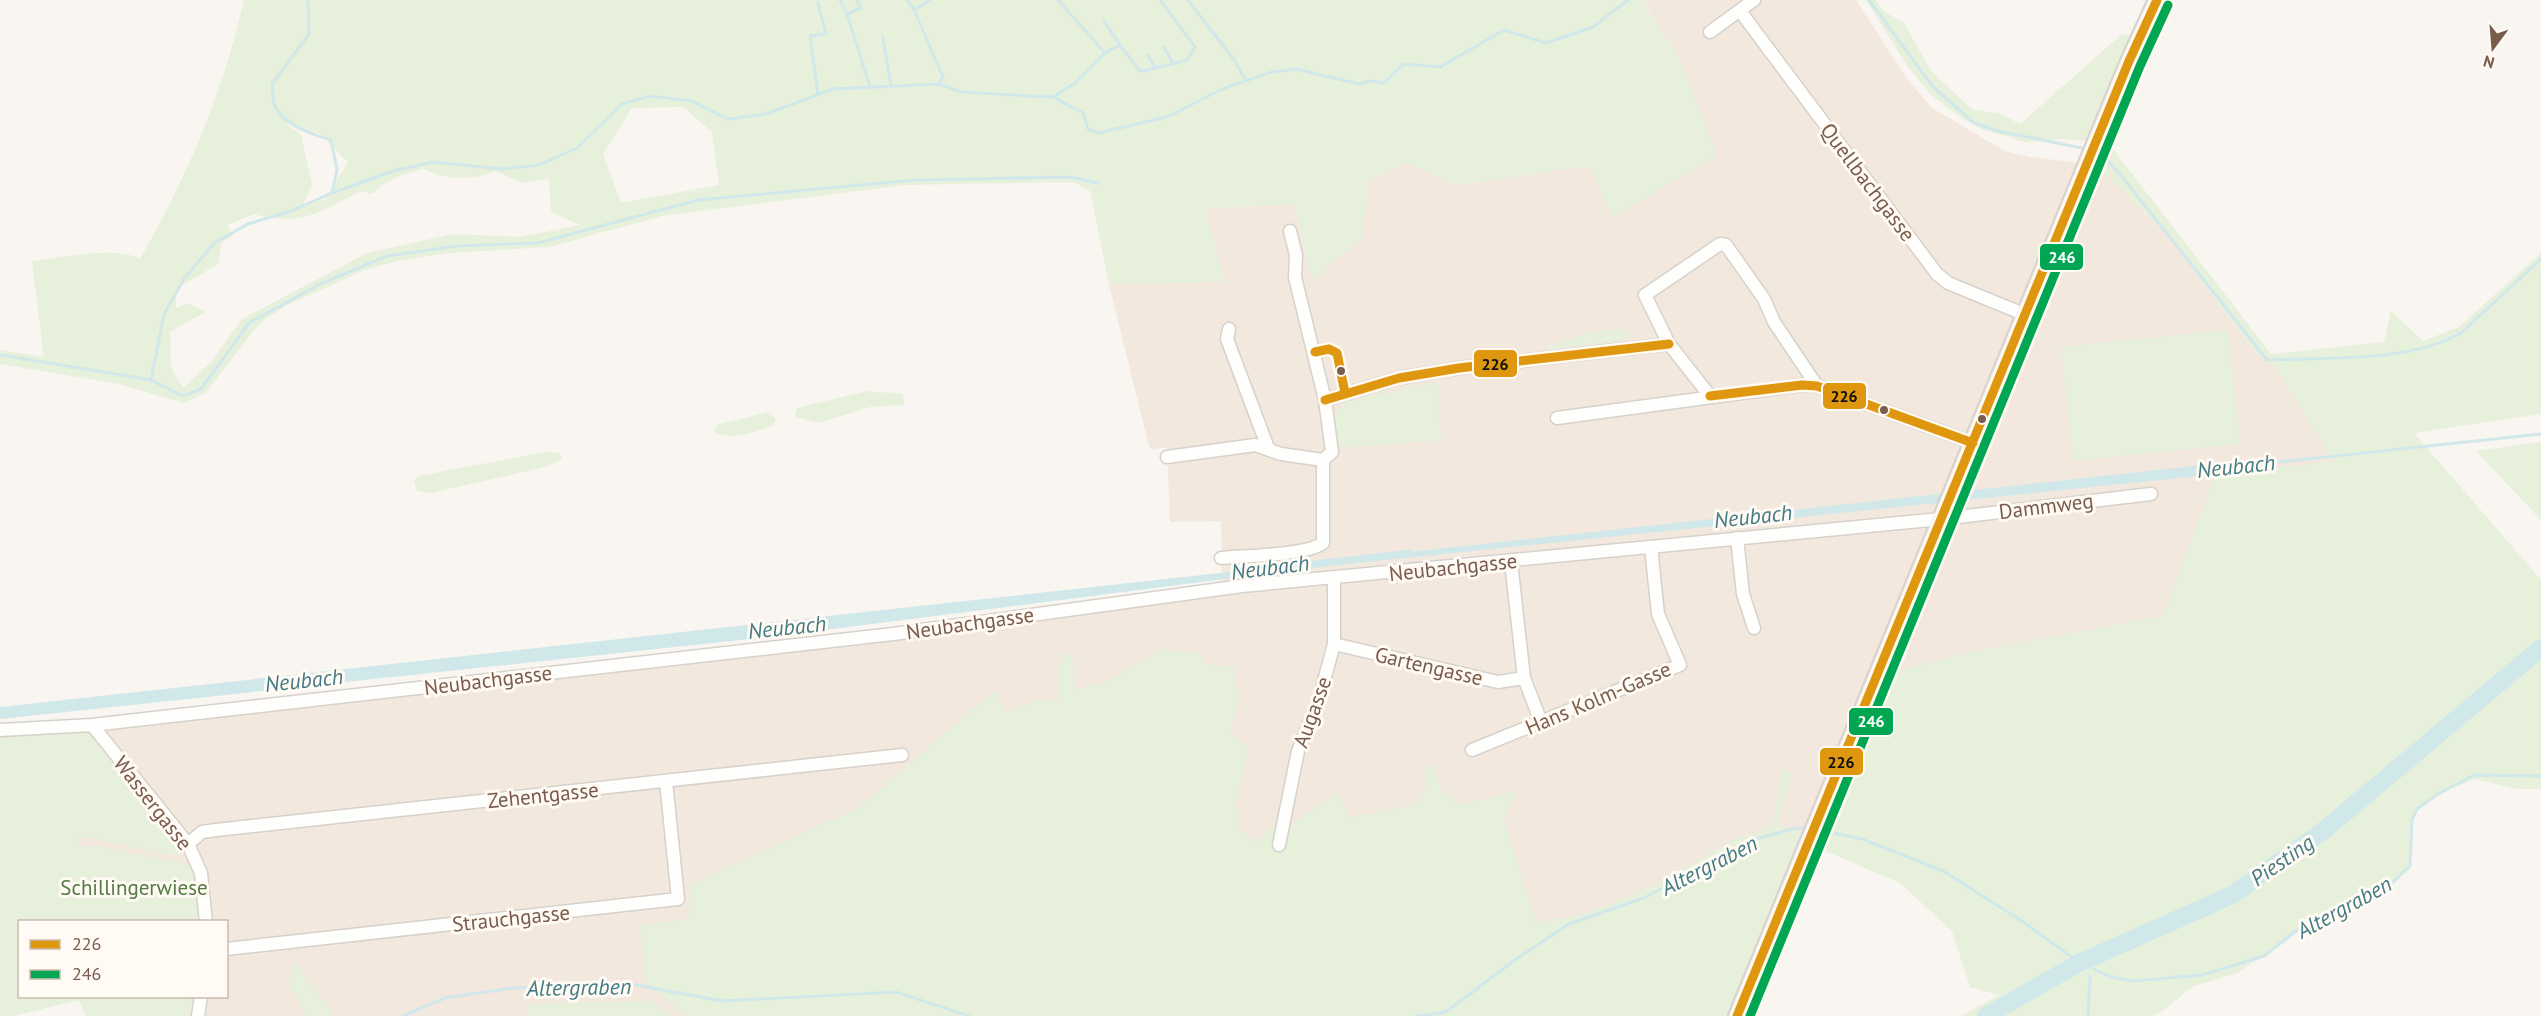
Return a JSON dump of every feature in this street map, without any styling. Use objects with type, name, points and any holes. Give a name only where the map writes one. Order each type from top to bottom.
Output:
[{"type":"main road","points":[[1737,1016],[1956,481],[2096,147],[2129,61],[2157,0]]},
{"type":"street","points":[[1710,32],[1754,0]]},
{"type":"street","name":"Quellbachgasse","points":[[1740,11],[1936,274],[1948,283],[2026,315]]},
{"type":"street","points":[[1221,558],[1292,551],[1323,543],[1323,460],[1332,452],[1325,400],[1295,277],[1296,255],[1290,231]]},
{"type":"street","points":[[1710,396],[1669,344],[1645,295],[1720,244],[1726,245],[1764,299],[1774,322],[1817,386]]},
{"type":"street","points":[[1229,329],[1227,339],[1268,448]]},
{"type":"street","points":[[1325,400],[1399,378],[1459,368],[1669,344]]},
{"type":"street","points":[[1557,418],[1802,385],[1817,386],[1973,443]]},
{"type":"street","points":[[1167,457],[1254,445],[1281,454],[1323,460]]},
{"type":"street","name":"Dammweg","points":[[1943,513],[2151,494]]},
{"type":"street","name":"Neubachgasse","points":[[0,729],[92,725],[881,635],[1242,586],[1511,562],[1943,513]]},
{"type":"street","points":[[1737,538],[1743,594],[1754,628]]},
{"type":"street","name":"Hans Kolm-Gasse","points":[[1472,750],[1680,666],[1658,614],[1651,547]]},
{"type":"street","points":[[1511,562],[1524,678],[1541,722]]},
{"type":"street","name":"Augasse","points":[[1279,845],[1298,751],[1323,688],[1334,644],[1334,579]]},
{"type":"street","name":"Gartengasse","points":[[1334,644],[1498,682],[1524,678]]},
{"type":"street","name":"Wassergasse","points":[[92,725],[188,844],[201,873],[206,920]]},
{"type":"street","name":"Zehentgasse","points":[[188,844],[206,831],[902,755]]},
{"type":"street","name":"Strauchgasse","points":[[228,949],[678,899],[666,781]]},
{"type":"street","points":[[198,1016],[201,998]]},
{"type":"shaded area","points":[[1648,0],[1856,0],[1908,80],[1932,108],[2005,151],[2030,157],[2096,165],[2169,237],[2257,355],[2267,354],[2335,462],[2215,476],[2164,616],[1973,652],[1896,672],[1883,669],[1710,1016],[129,1016],[122,998],[228,998],[228,920],[53,920],[70,832],[23,723],[98,719],[838,637],[1222,584],[1221,521],[1170,522],[1167,447],[1152,450],[1149,446],[1109,284],[1225,282],[1205,209],[1294,204],[1312,280],[1362,238],[1368,180],[1405,163],[1457,185],[1589,166],[1613,217],[1681,61],[1644,4]]},
{"type":"green space","points":[[244,0],[1648,0],[1644,5],[1681,61],[1717,156],[1613,217],[1588,166],[1457,185],[1405,163],[1368,180],[1362,238],[1312,280],[1294,204],[1205,209],[1225,282],[1109,284],[1090,191],[1074,182],[905,185],[662,216],[549,247],[450,253],[397,261],[365,270],[287,305],[259,324],[205,394],[183,403],[119,384],[0,364],[0,350],[44,357],[32,261],[103,253],[117,253],[140,259],[173,197],[202,134]],"holes":[[[683,107],[712,132],[719,185],[621,203],[603,154],[632,108]],[[285,123],[319,133],[348,162],[325,200],[304,203],[312,185],[301,135]],[[424,169],[432,173],[460,178],[495,171],[522,183],[549,179],[551,212],[580,225],[521,237],[453,234],[367,253],[242,319],[211,362],[183,388],[171,368],[170,332],[205,312],[189,303],[176,308],[176,289],[218,264],[222,243],[233,236],[227,225],[254,214],[284,219],[310,215],[360,191],[372,194],[389,181]]]},
{"type":"green space","points":[[1866,0],[1876,0],[1883,11],[1904,23],[1931,71],[1973,110],[1999,113],[2020,124],[2121,35],[2134,34],[2089,141],[2062,139],[2025,142],[1981,129],[1960,117],[1930,94],[1908,67]]},
{"type":"green space","points":[[2108,133],[2114,134],[2113,149],[2271,354],[2384,342],[2391,311],[2423,341],[2459,327],[2541,253],[2541,414],[2414,433],[2541,580],[2541,789],[2518,789],[2475,779],[2438,794],[2417,809],[2412,820],[2410,866],[2391,884],[2305,924],[2238,973],[2194,986],[2161,1012],[2150,1016],[1961,1016],[1999,995],[1970,987],[1952,931],[1900,883],[1823,850],[1758,1016],[687,1016],[645,981],[640,925],[688,919],[691,884],[858,808],[995,690],[1005,712],[1039,699],[1059,701],[1058,669],[1065,651],[1073,659],[1074,689],[1102,684],[1160,650],[1201,653],[1206,664],[1235,667],[1234,681],[1240,694],[1231,731],[1248,748],[1236,803],[1240,831],[1259,843],[1270,827],[1285,829],[1336,793],[1351,817],[1418,804],[1426,788],[1424,768],[1432,764],[1442,791],[1461,805],[1517,790],[1504,820],[1536,922],[1586,914],[1650,887],[1731,841],[1773,825],[1781,769],[1792,773],[1779,817],[1780,826],[1816,835],[1883,669],[1896,671],[1973,652],[2163,616],[2215,476],[2334,461],[2267,354],[2258,356],[2169,237],[2096,165]]},
{"type":"green space","points":[[1619,328],[1627,332],[1628,340],[1547,350],[1544,346],[1582,335]]},
{"type":"green space","points":[[2228,330],[2240,444],[2073,461],[2061,347]]},
{"type":"green space","points":[[1438,382],[1441,440],[1340,448],[1333,417],[1345,402]]},
{"type":"green space","points":[[867,391],[902,394],[905,405],[870,407],[819,423],[795,417],[797,408]]},
{"type":"green space","points":[[769,412],[776,419],[773,426],[736,436],[714,432],[717,425]]},
{"type":"green space","points":[[2541,442],[2541,520],[2476,451]]},
{"type":"green space","points":[[545,452],[560,453],[562,459],[549,466],[431,493],[417,491],[414,481],[419,476]]},
{"type":"green space","name":"Schillingerwiese","points":[[82,730],[90,732],[181,849],[178,855],[173,855],[83,837],[75,838],[81,847],[96,846],[188,864],[194,876],[198,900],[199,920],[18,920],[18,998],[192,998],[189,1016],[86,1016],[79,1000],[14,1016],[0,1016],[0,734]]},
{"type":"green space","points":[[295,961],[334,1016],[307,1016],[288,984]]},
{"type":"green space","points":[[651,1001],[671,1016],[525,1016],[529,1004]]},
{"type":"water","points":[[2212,464],[2198,476],[1328,566],[777,636],[0,719],[0,707]]},
{"type":"waterway","points":[[0,355],[151,380],[164,314],[184,279],[214,243],[248,224],[291,211],[332,193],[337,170],[331,140],[290,123],[278,111],[273,99],[272,84],[309,34],[308,0]]},
{"type":"waterway","points":[[840,0],[847,14]]},
{"type":"waterway","points":[[856,0],[861,8],[847,14],[870,87]]},
{"type":"waterway","points":[[907,0],[914,10]]},
{"type":"waterway","points":[[930,0],[914,10],[943,77],[939,84]]},
{"type":"waterway","points":[[1053,97],[1075,83],[1105,53],[1058,0]]},
{"type":"waterway","points":[[1120,45],[1139,70],[1144,71],[1187,60],[1195,47],[1160,0]]},
{"type":"waterway","points":[[1188,0],[1235,61],[1246,81]]},
{"type":"waterway","points":[[1031,96],[1053,97],[1083,113],[1088,129],[1098,133],[1167,117],[1222,89],[1272,72],[1296,69],[1359,84],[1370,81],[1384,83],[1403,64],[1440,67],[1504,30],[1546,43],[1593,27],[1628,0]]},
{"type":"waterway","points":[[1869,0],[1933,87],[1974,123],[1998,131],[2087,149]]},
{"type":"waterway","points":[[818,3],[826,34],[810,36],[818,94]]},
{"type":"waterway","points":[[1104,21],[1120,45],[1105,53]]},
{"type":"waterway","points":[[883,38],[891,86]]},
{"type":"waterway","points":[[1164,47],[1173,64]]},
{"type":"waterway","points":[[1148,55],[1155,68]]},
{"type":"waterway","points":[[332,193],[396,170],[434,162],[502,169],[539,165],[577,148],[622,104],[650,96],[692,101],[728,119],[766,114],[833,89],[939,84],[961,92],[1029,96]]},
{"type":"waterway","points":[[2096,152],[2103,155],[2123,178],[2267,360],[2367,357],[2440,343],[2461,333],[2541,259]]},
{"type":"waterway","points":[[151,380],[183,396],[201,389],[249,323],[320,284],[387,256],[457,246],[538,243],[698,200],[915,180],[1070,177],[1098,183]]},
{"type":"waterway","name":"Neubach","points":[[2203,470],[2541,434]]},
{"type":"waterway","name":"Neubach","points":[[1278,566],[1411,551]]},
{"type":"waterway","name":"Piesting","points":[[1986,1016],[2079,963],[2232,895],[2323,831],[2541,648]]},
{"type":"waterway","name":"Altergraben","points":[[2094,969],[2111,977],[2133,981],[2202,975],[2264,956],[2305,924],[2391,884],[2410,866],[2412,820],[2417,809],[2438,794],[2474,775],[2541,776]]},
{"type":"waterway","name":"Altergraben","points":[[1417,1016],[1446,1012],[1515,960],[1569,924],[1646,897],[1748,841],[1796,828],[1807,829]]},
{"type":"waterway","name":"Altergraben","points":[[1819,830],[1862,839],[1943,871],[2019,919],[2072,957]]},
{"type":"waterway","points":[[2088,1016],[2090,976]]},
{"type":"waterway","name":"Altergraben","points":[[403,1016],[445,998],[512,988],[625,983],[722,1001],[896,992],[969,1016]]},
{"type":"transit line","name":"226","points":[[1737,1016],[2129,61],[2157,0]]},
{"type":"transit line","name":"246","points":[[1750,1016],[2140,66],[2168,5]]},
{"type":"transit line","name":"226","points":[[1325,400],[1399,378],[1459,368],[1669,344]]},
{"type":"transit line","name":"226","points":[[1315,352],[1329,349],[1337,353],[1345,393]]},
{"type":"transit line","name":"226","points":[[1710,396],[1802,385],[1817,386],[1973,443]]}]
